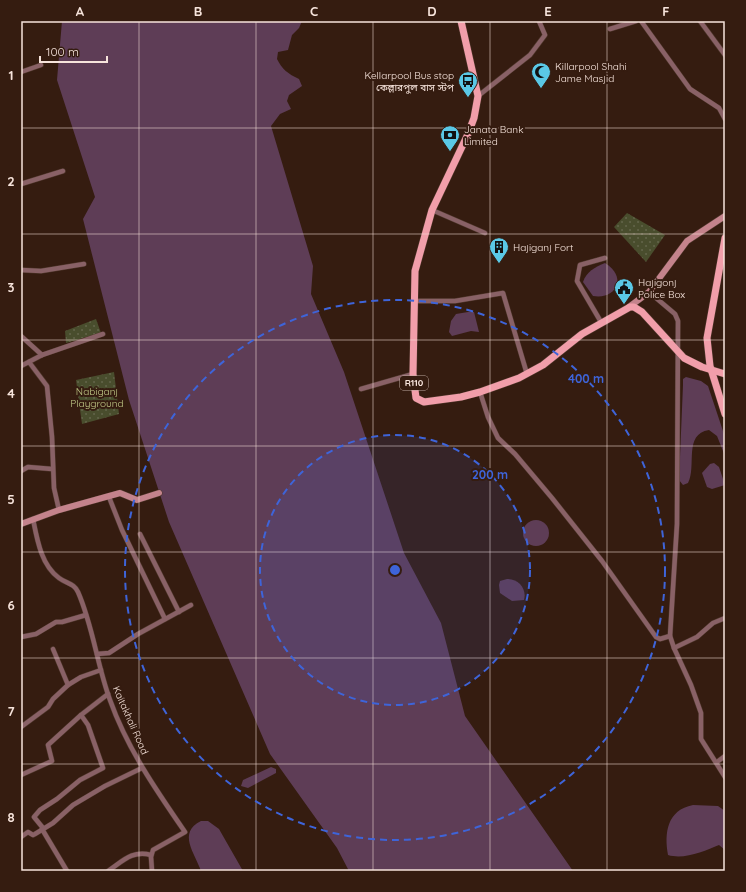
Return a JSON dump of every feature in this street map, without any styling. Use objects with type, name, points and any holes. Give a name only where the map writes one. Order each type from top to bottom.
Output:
[{"type":"main road","name":"R110","points":[[461,21],[478,96],[474,118],[468,134],[432,210],[415,271],[413,301],[413,374],[415,393],[419,401],[424,402],[480,392],[527,374],[552,358],[582,334],[628,308]]},
{"type":"main road","points":[[628,308],[649,292],[686,241],[725,216]]},
{"type":"main road","points":[[725,238],[707,338],[711,370],[725,414]]},
{"type":"main road","points":[[628,308],[634,307],[642,312],[678,353],[702,367],[725,374]]},
{"type":"main road","points":[[21,524],[59,510],[123,493],[137,500],[159,493]]},
{"type":"street","points":[[478,96],[530,55],[545,36],[539,21]]},
{"type":"street","points":[[610,29],[635,21]]},
{"type":"street","points":[[642,21],[690,89],[719,108],[725,119]]},
{"type":"street","points":[[700,21],[725,55]]},
{"type":"street","points":[[21,72],[41,65]]},
{"type":"street","points":[[21,184],[63,171]]},
{"type":"street","points":[[432,210],[485,233]]},
{"type":"street","points":[[601,322],[578,281],[580,264],[605,258]]},
{"type":"street","points":[[21,270],[41,271],[84,264]]},
{"type":"street","points":[[649,292],[677,317],[677,524],[670,636],[701,713],[700,739],[717,762],[725,777]]},
{"type":"street","points":[[413,301],[455,301],[503,293],[527,374]]},
{"type":"street","points":[[21,366],[42,355],[103,334]]},
{"type":"street","points":[[21,336],[42,355]]},
{"type":"street","points":[[29,362],[47,386],[52,437],[52,468],[59,510]]},
{"type":"street","points":[[362,388],[413,374]]},
{"type":"street","points":[[480,392],[488,417],[498,438],[515,454],[552,498],[602,561],[656,637],[660,639],[670,636]]},
{"type":"street","points":[[21,471],[28,467],[52,468]]},
{"type":"street","points":[[109,497],[122,530],[165,619]]},
{"type":"street","name":"Kaitakhali Road","points":[[33,519],[42,555],[59,578],[74,586],[86,615],[108,694],[142,768],[185,832],[153,850],[151,855]]},
{"type":"street","points":[[140,534],[179,612]]},
{"type":"street","points":[[97,654],[110,653],[165,619],[191,605]]},
{"type":"street","points":[[21,637],[36,634],[56,622],[62,622],[86,615]]},
{"type":"street","points":[[674,648],[696,637],[713,623],[725,618]]},
{"type":"street","points":[[53,649],[68,685]]},
{"type":"street","points":[[21,727],[48,707],[53,699],[68,685],[81,677],[101,670]]},
{"type":"street","points":[[21,775],[52,761],[48,745],[81,715],[108,694]]},
{"type":"street","points":[[67,871],[34,817],[37,812],[57,799],[80,780],[103,768],[88,725],[81,715]]},
{"type":"street","points":[[717,762],[725,756]]},
{"type":"street","points":[[22,835],[28,832],[33,835],[35,834],[52,823],[73,805],[111,783],[142,768]]},
{"type":"street","points":[[108,871],[134,854],[139,853],[151,855],[152,871]]},
{"type":"green space","points":[[627,213],[665,235],[646,262],[614,227]]},
{"type":"green space","points":[[96,319],[101,333],[66,343],[65,331]]},
{"type":"green space","name":"Nabiganj Playground","points":[[114,372],[119,414],[82,424],[76,380]]},
{"type":"shaded area","points":[[62,21],[302,21],[299,28],[292,35],[288,50],[278,52],[277,59],[286,71],[299,79],[302,86],[289,95],[287,101],[291,109],[280,114],[271,126],[313,266],[311,294],[344,372],[404,553],[441,623],[465,716],[573,871],[349,871],[337,848],[270,754],[169,522],[129,400],[83,219],[95,197],[57,80]]},
{"type":"shaded area","points":[[605,263],[616,275],[616,286],[613,291],[608,294],[593,296],[583,282],[584,278],[591,270]]},
{"type":"shaded area","points":[[474,312],[479,332],[471,331],[452,336],[449,332],[451,321],[456,314]]},
{"type":"shaded area","points":[[686,377],[701,381],[708,386],[725,437],[725,456],[717,436],[709,430],[701,433],[693,444],[688,483],[683,485],[679,480],[683,379]]},
{"type":"shaded area","points":[[714,463],[719,467],[725,485],[712,489],[707,487],[702,473],[710,464]]},
{"type":"shaded area","points":[[536,520],[545,524],[549,533],[545,542],[536,546],[527,542],[523,533],[527,524]]},
{"type":"shaded area","points":[[511,579],[521,585],[525,596],[524,600],[512,601],[500,593],[500,581]]},
{"type":"shaded area","points":[[271,767],[276,769],[276,773],[248,788],[241,786],[243,780]]},
{"type":"shaded area","points":[[693,805],[718,806],[725,811],[725,850],[719,845],[687,856],[668,855],[667,831],[669,824],[678,812]]},
{"type":"shaded area","points":[[201,821],[208,821],[219,829],[243,871],[201,871],[192,850],[189,837],[190,831]]},
{"type":"place","name":"Killarpool Shahi Jame Masjid","points":[[541,89]]},
{"type":"place","name":"Kellarpool Bus stop কেল্লারপুল বাস স্টপ","points":[[468,98]]},
{"type":"place","name":"Janata Bank Limited","points":[[450,152]]},
{"type":"place","name":"Hajiganj Fort","points":[[499,264]]},
{"type":"place","name":"Hajigonj Police Box","points":[[624,305]]}]
